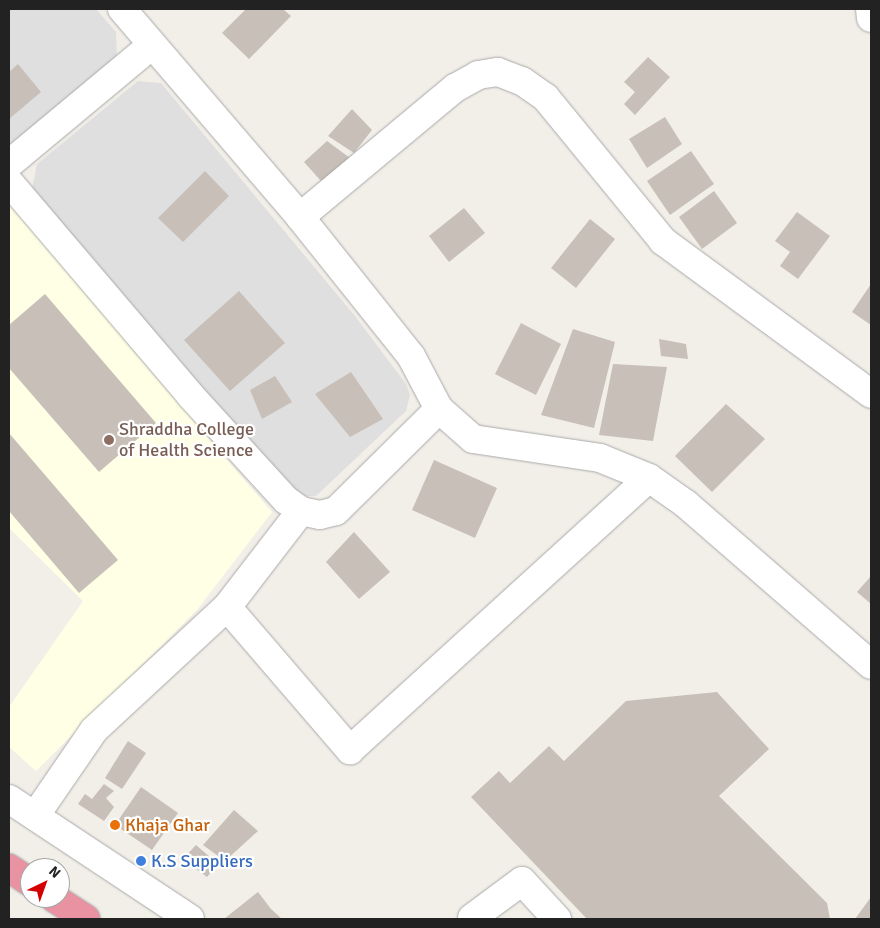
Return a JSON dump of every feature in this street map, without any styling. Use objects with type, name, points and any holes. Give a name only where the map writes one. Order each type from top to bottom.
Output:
[{"type":"highway","points":[[9,868],[20,875]]},
{"type":"highway","points":[[69,908],[86,919]]},
{"type":"street","points":[[122,9],[300,218],[410,356],[439,409],[473,439],[600,458],[649,478],[686,504],[871,665]]},
{"type":"street","points":[[870,9],[871,18]]},
{"type":"street","points":[[9,164],[152,45]]},
{"type":"street","points":[[300,218],[455,88],[478,75],[498,72],[522,81],[546,98],[663,241],[871,394]]},
{"type":"street","points":[[9,182],[190,395],[286,500],[301,511],[320,515],[336,511],[439,409]]},
{"type":"street","points":[[227,607],[350,750],[649,478]]},
{"type":"street","points":[[35,816],[94,730],[227,607],[301,511]]},
{"type":"street","points":[[9,799],[190,919]]},
{"type":"street","points":[[472,918],[522,881],[557,919]]},
{"type":"shaded area","points":[[9,9],[96,9],[116,32],[117,60],[9,148]]},
{"type":"shaded area","points":[[138,81],[161,83],[355,316],[406,384],[410,395],[406,411],[316,496],[296,496],[32,189],[37,164]]},
{"type":"shaded area","name":"Shraddha College of Health Science","points":[[9,198],[148,368],[272,512],[197,610],[36,771],[9,747],[9,707],[83,601],[9,528]]},
{"type":"building","points":[[246,9],[283,9],[291,16],[249,59],[222,33]]},
{"type":"building","points":[[648,57],[670,77],[635,115],[624,104],[635,92],[624,82]]},
{"type":"building","points":[[18,64],[41,92],[9,119],[9,72]]},
{"type":"building","points":[[352,109],[372,130],[354,153],[328,136]]},
{"type":"building","points":[[665,117],[682,144],[647,168],[629,139]]},
{"type":"building","points":[[327,141],[350,158],[321,181],[304,162]]},
{"type":"building","points":[[691,151],[714,184],[670,215],[647,181]]},
{"type":"building","points":[[205,171],[229,196],[183,242],[158,218]]},
{"type":"building","points":[[714,191],[737,223],[702,249],[679,217]]},
{"type":"building","points":[[464,208],[485,233],[449,262],[429,236]]},
{"type":"building","points":[[797,212],[830,236],[798,279],[780,266],[790,252],[775,241]]},
{"type":"building","points":[[590,219],[615,239],[576,288],[551,268]]},
{"type":"building","points":[[871,284],[871,325],[852,312]]},
{"type":"building","points":[[239,291],[285,343],[230,391],[184,340]]},
{"type":"building","points":[[45,294],[156,423],[99,472],[9,368],[9,325]]},
{"type":"building","points":[[521,323],[561,344],[536,395],[495,374]]},
{"type":"building","points":[[573,329],[615,342],[594,428],[541,415]]},
{"type":"building","points":[[659,339],[686,344],[688,359],[661,356]]},
{"type":"building","points":[[613,364],[667,367],[653,441],[599,435]]},
{"type":"building","points":[[351,372],[383,419],[350,437],[315,394]]},
{"type":"building","points":[[275,376],[292,402],[262,419],[250,390]]},
{"type":"building","points":[[726,404],[765,439],[712,492],[675,456]]},
{"type":"building","points":[[9,433],[118,560],[79,593],[9,511]]},
{"type":"building","points":[[434,460],[497,488],[475,538],[412,510]]},
{"type":"building","points":[[354,532],[390,572],[359,599],[326,562]]},
{"type":"building","points":[[871,576],[871,604],[857,592]]},
{"type":"building","points":[[717,692],[769,749],[719,796],[827,903],[830,919],[587,919],[471,797],[499,771],[510,783],[549,746],[564,761],[626,701]]},
{"type":"building","points":[[128,741],[146,753],[122,789],[105,778]]},
{"type":"building","points":[[104,784],[114,791],[106,798],[114,807],[104,821],[78,804],[85,794],[92,799]]},
{"type":"building","points":[[141,787],[178,813],[152,850],[115,825]]},
{"type":"building","points":[[234,810],[258,831],[225,861],[203,845]]},
{"type":"building","points":[[196,845],[218,864],[207,877],[183,859]]},
{"type":"building","points":[[258,892],[271,909],[282,919],[224,919]]},
{"type":"building","points":[[871,897],[871,919],[855,919]]},
{"type":"place","name":"Shraddha College of Health Science","points":[[109,440]]},
{"type":"place","name":"Khaja Ghar","points":[[115,825]]},
{"type":"place","name":"K.S Suppliers","points":[[141,861]]}]
